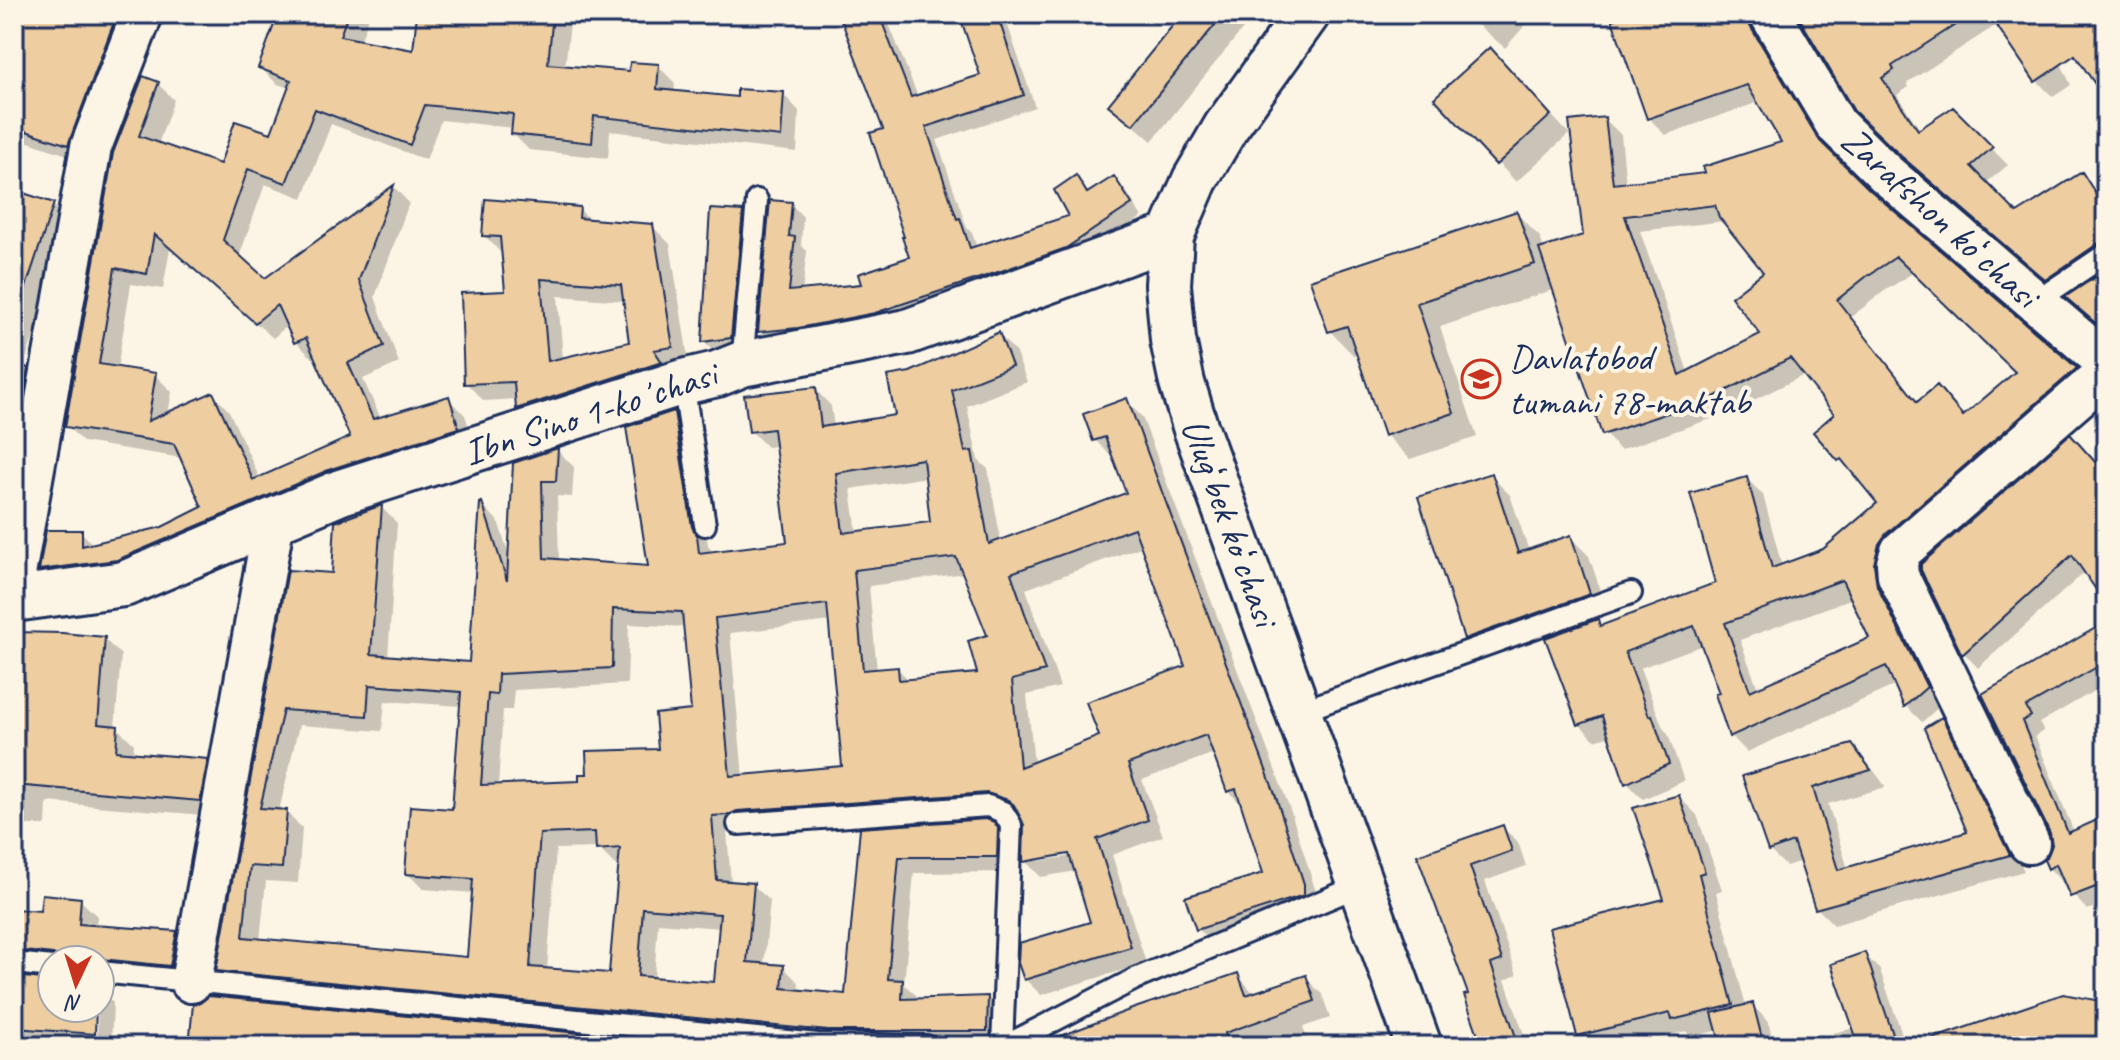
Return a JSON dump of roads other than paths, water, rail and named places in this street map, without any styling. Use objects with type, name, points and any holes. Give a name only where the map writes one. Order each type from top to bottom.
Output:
[{"type":"street","points":[[14,580],[91,147],[142,14]]},
{"type":"street","name":"Ulugʻbek koʻchasi","points":[[1307,14],[1226,127],[1195,180],[1171,236],[1168,285],[1173,340],[1195,426],[1419,1046]]},
{"type":"street","name":"Zarafshon koʻchasi","points":[[1770,14],[1836,125],[1885,173],[2106,362]]},
{"type":"street","name":"Ibn Sino 1-koʼchasi","points":[[14,599],[124,584],[341,492],[742,364],[907,332],[1171,236]]},
{"type":"street","points":[[2029,843],[1898,576],[1897,563],[1901,551],[2106,373]]},
{"type":"street","points":[[191,982],[274,520]]},
{"type":"lane","points":[[742,364],[757,200]]},
{"type":"lane","points":[[2035,302],[2106,254]]},
{"type":"lane","points":[[683,382],[705,525]]},
{"type":"lane","points":[[1299,712],[1631,593]]},
{"type":"lane","points":[[738,824],[988,806],[1003,812],[1011,825],[1004,1046],[1037,1037],[1135,979],[1361,885]]},
{"type":"lane","points":[[14,963],[36,965]]},
{"type":"lane","points":[[116,974],[817,1044],[926,1046]]},
{"type":"place","name":"Davlatobod tumani 78-maktab","points":[[1481,379]]}]
